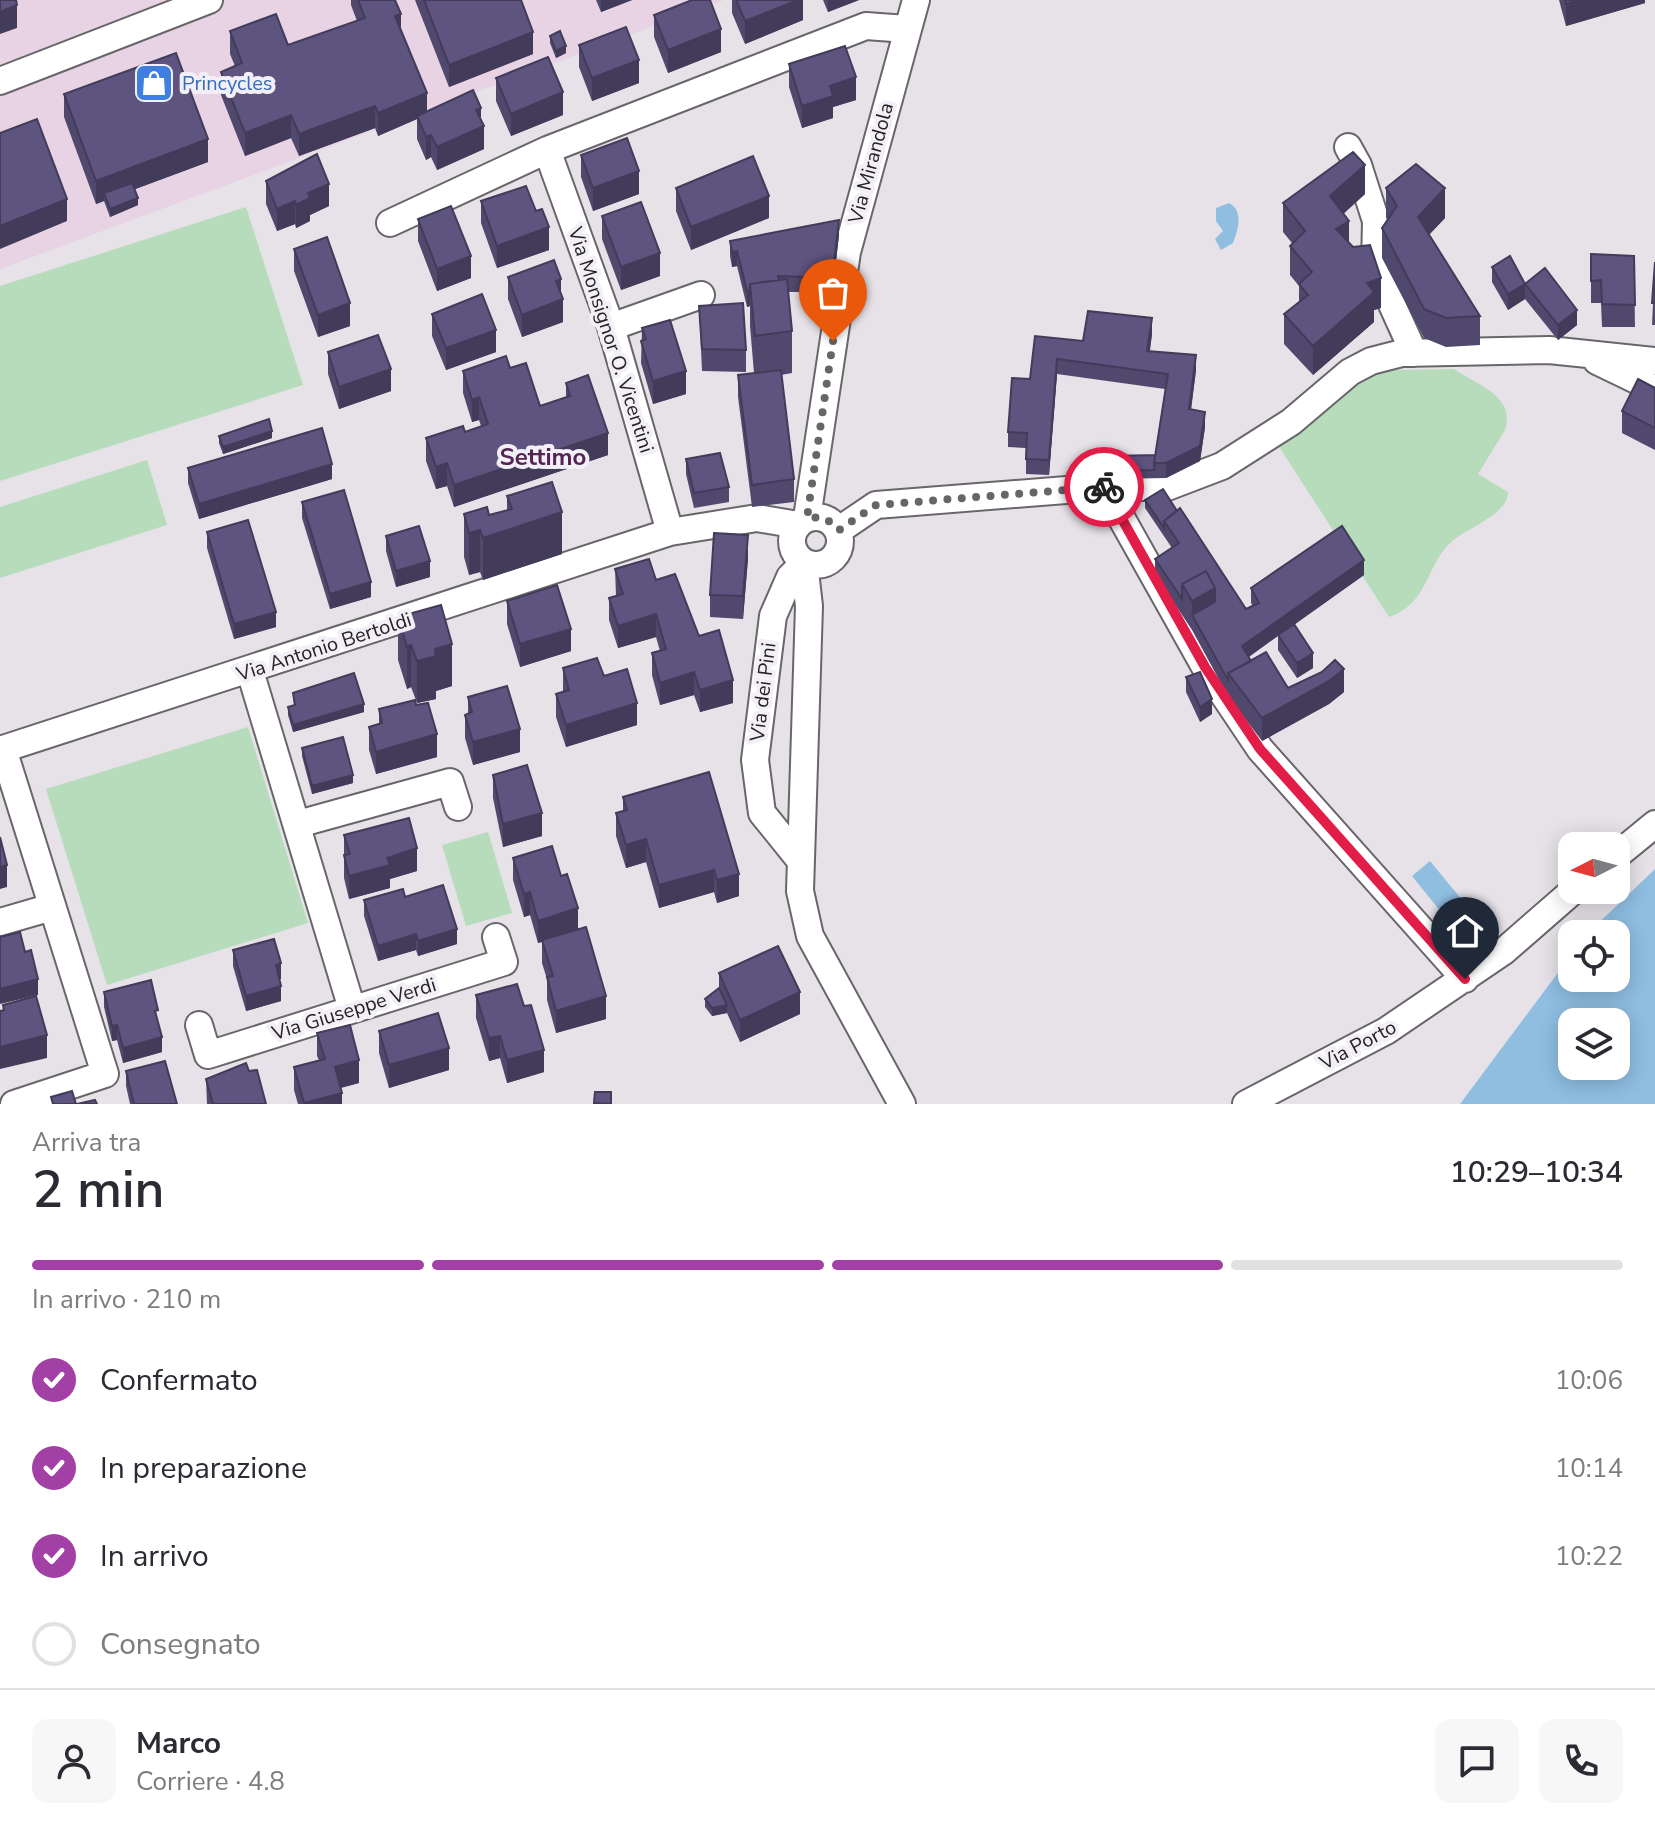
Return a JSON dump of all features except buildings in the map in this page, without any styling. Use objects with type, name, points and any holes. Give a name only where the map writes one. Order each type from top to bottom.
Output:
[{"type":"street","points":[[0,81],[209,0]]},
{"type":"street","name":"Via Mirandola","points":[[805,544],[847,252],[916,0]]},
{"type":"street","points":[[390,223],[547,150],[866,26],[907,29]]},
{"type":"street","points":[[1348,147],[1358,165],[1376,221],[1375,267],[1414,353]]},
{"type":"street","name":"Via Monsignor O. Vicentini","points":[[547,150],[611,327],[670,532]]},
{"type":"street","points":[[611,327],[701,295]]},
{"type":"street","points":[[805,544],[839,551],[839,530],[876,505],[1104,487],[1167,487],[1222,466],[1291,422],[1350,372],[1371,361],[1414,353],[1549,350],[1655,361]]},
{"type":"street","points":[[1587,356],[1655,389]]},
{"type":"street","points":[[1104,487],[1205,667],[1260,749],[1465,979]]},
{"type":"street","name":"Via Antonio Bertoldi","points":[[2,750],[670,532],[757,518],[805,544],[819,516],[839,530]]},
{"type":"street","name":"Via dei Pini","points":[[805,544],[809,606],[800,891],[810,936],[902,1104]]},
{"type":"street","name":"Via dei Pini","points":[[762,813],[755,760],[773,616],[805,544]]},
{"type":"street","points":[[250,671],[352,1009]]},
{"type":"street","points":[[2,750],[105,1074],[14,1104]]},
{"type":"street","points":[[298,824],[450,782],[458,807]]},
{"type":"street","points":[[762,813],[787,823],[794,821],[803,810]]},
{"type":"street","points":[[762,813],[800,860]]},
{"type":"street","points":[[1630,845],[1655,824]]},
{"type":"street","name":"Via Porto","points":[[1246,1104],[1386,1031],[1504,951],[1558,904]]},
{"type":"street","points":[[0,922],[52,907]]},
{"type":"street","name":"Via Giuseppe Verdi","points":[[199,1025],[208,1055],[504,962],[496,937]]},
{"type":"shaded area","points":[[0,0],[724,0],[0,269]]},
{"type":"green space","points":[[246,207],[303,385],[0,481],[0,286]]},
{"type":"green space","points":[[1454,369],[1492,392],[1505,408],[1505,430],[1478,474],[1508,492],[1506,500],[1494,514],[1450,543],[1412,603],[1389,617],[1276,442],[1365,377],[1394,370]]},
{"type":"green space","points":[[147,460],[167,525],[0,578],[0,507]]},
{"type":"green space","points":[[248,727],[308,923],[107,985],[46,789]]},
{"type":"green space","points":[[488,832],[512,913],[466,926],[442,845]]},
{"type":"water","points":[[1229,203],[1237,211],[1238,227],[1233,243],[1221,250],[1215,239],[1223,231],[1216,221],[1216,208]]},
{"type":"water","points":[[1430,861],[1476,917],[1458,933],[1412,876]]},
{"type":"water","points":[[1655,869],[1655,1104],[1460,1104],[1558,973],[1558,992],[1630,992],[1630,920],[1602,920],[1618,904],[1630,904],[1630,893]]},
{"type":"way so far","points":[[833,341],[807,518],[819,516],[839,530],[876,505],[1104,487]]},
{"type":"place","name":"Princycles","points":[[154,83]]},
{"type":"district","name":"Settimo","points":[[543,457]]},
{"type":"route","points":[[1104,487],[1109,502],[1205,667],[1260,749],[1465,979]]}]
